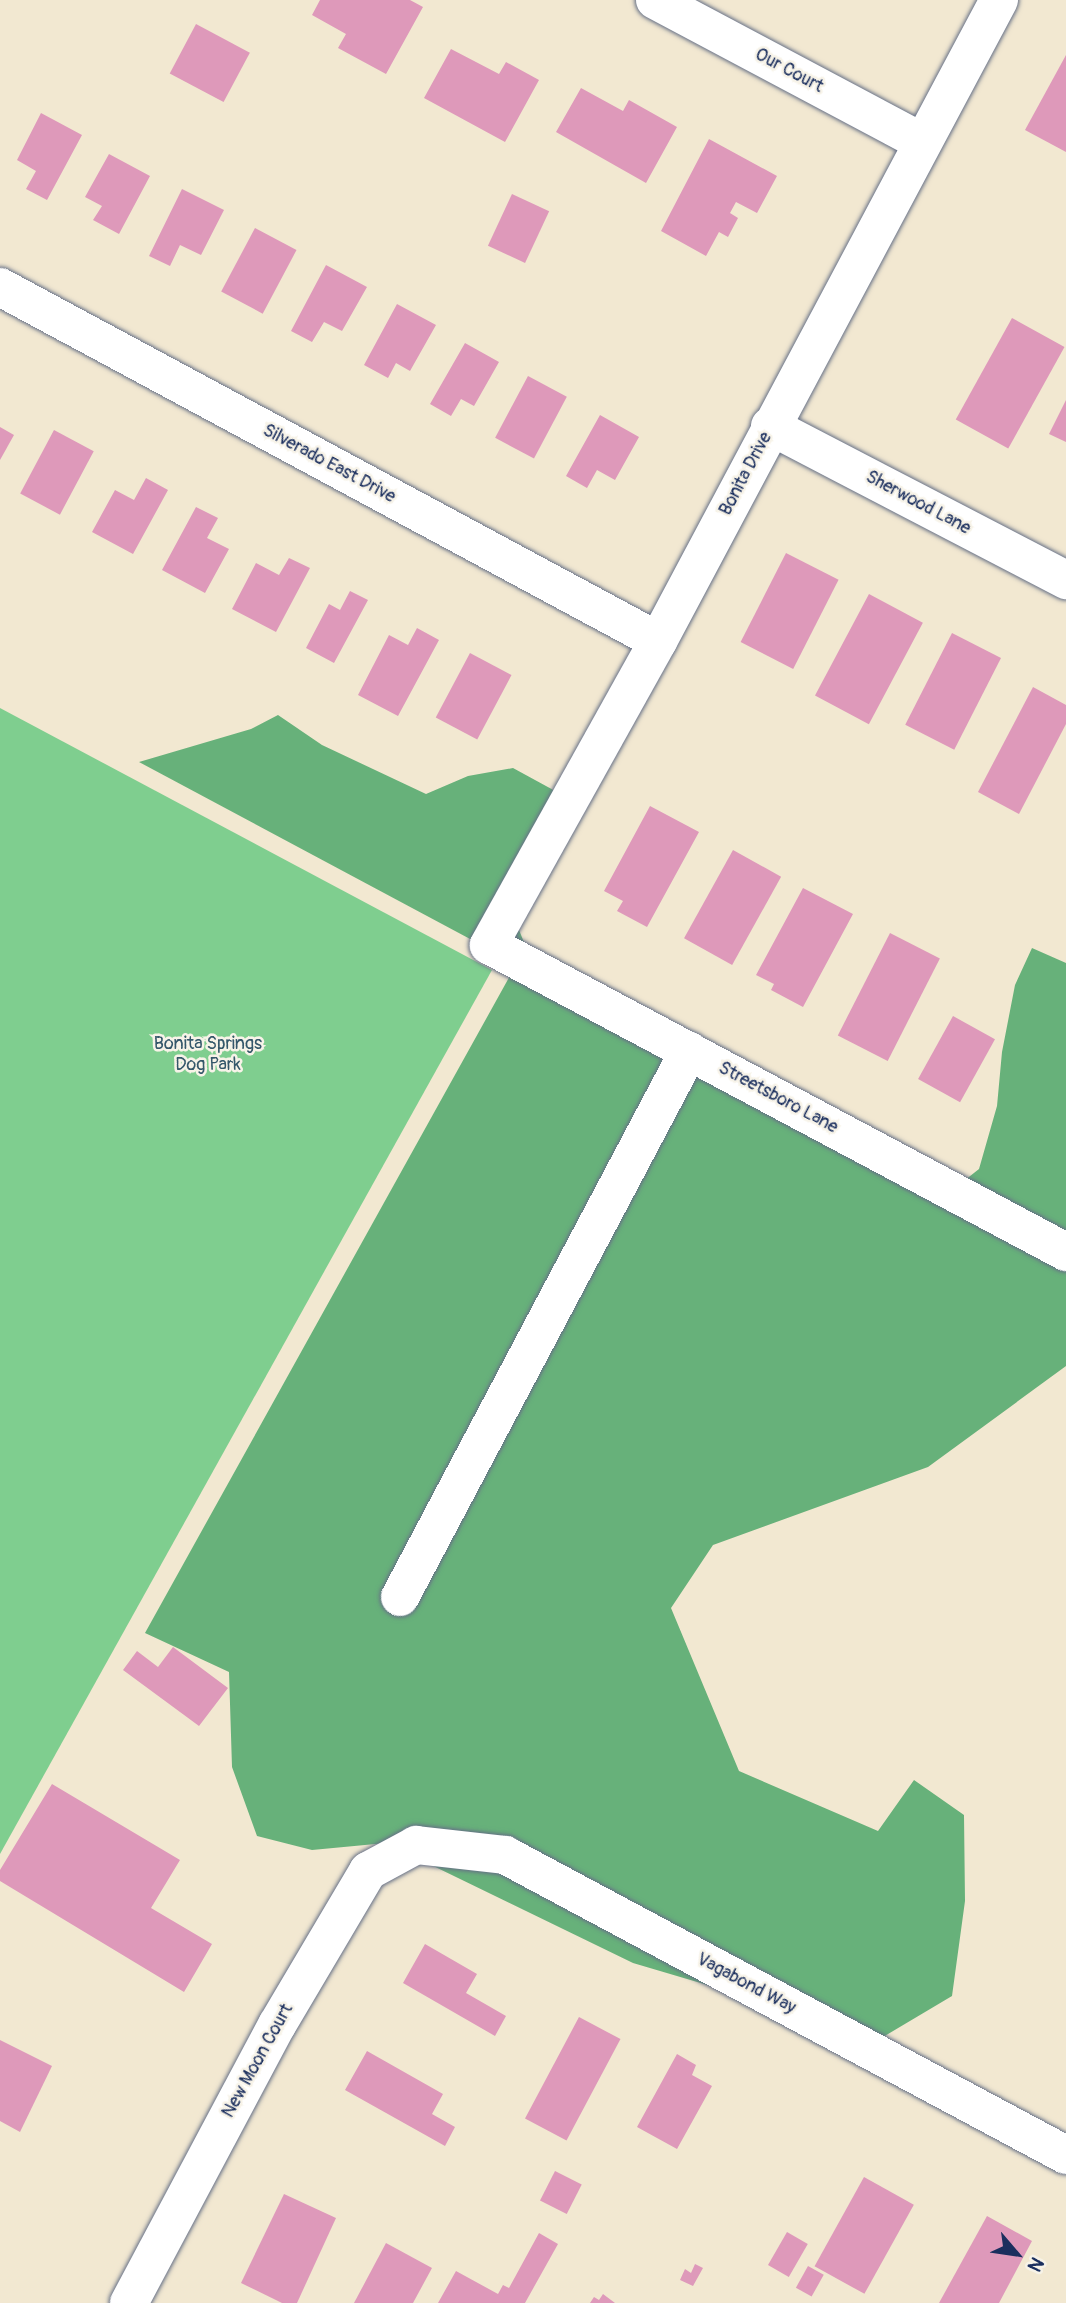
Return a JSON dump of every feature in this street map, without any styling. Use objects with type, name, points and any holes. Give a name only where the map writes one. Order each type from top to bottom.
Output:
[{"type":"street","name":"Our Court","points":[[656,0],[922,142]]},
{"type":"street","name":"Bonita Drive","points":[[489,946],[657,641],[999,0]]},
{"type":"street","name":"Silverado East Drive","points":[[0,287],[657,641]]},
{"type":"street","name":"Sherwood Lane","points":[[771,426],[1066,580]]},
{"type":"street","name":"Streetsboro Lane","points":[[489,946],[1066,1252]]},
{"type":"street","points":[[400,1597],[689,1051]]},
{"type":"street","name":"Vagabond Way","points":[[416,1844],[505,1855],[1066,2155]]},
{"type":"street","name":"New Moon Court","points":[[129,2303],[277,2025],[368,1871],[416,1844]]},
{"type":"green space","name":"Bonita Springs Dog Park","points":[[0,708],[492,970],[0,1854]]},
{"type":"green space","points":[[278,715],[322,745],[426,794],[468,776],[513,768],[557,792],[517,925],[534,967],[936,1203],[979,1169],[997,1106],[1002,1052],[1015,985],[1032,948],[1066,963],[1066,1366],[928,1467],[713,1545],[671,1608],[739,1771],[878,1831],[914,1780],[964,1815],[965,1901],[952,1996],[883,2037],[633,1963],[386,1843],[312,1850],[257,1836],[232,1767],[229,1672],[145,1633],[511,974],[500,955],[139,762],[251,729]]},
{"type":"building","points":[[320,0],[410,0],[423,7],[386,74],[338,48],[346,34],[312,15]]},
{"type":"building","points":[[196,24],[250,53],[224,102],[170,73]]},
{"type":"building","points":[[451,49],[499,74],[506,62],[539,80],[505,142],[424,98]]},
{"type":"building","points":[[1066,55],[1066,152],[1025,130]]},
{"type":"building","points":[[581,88],[623,111],[629,100],[677,127],[646,183],[556,132]]},
{"type":"building","points":[[41,113],[82,135],[47,200],[26,189],[36,171],[17,160]]},
{"type":"building","points":[[709,139],[777,176],[757,213],[736,202],[730,213],[738,218],[728,237],[719,232],[706,256],[661,231]]},
{"type":"building","points":[[109,154],[150,176],[119,234],[93,220],[102,206],[85,197]]},
{"type":"building","points":[[182,189],[224,210],[201,255],[180,245],[170,266],[149,256]]},
{"type":"building","points":[[512,194],[549,211],[525,263],[488,246]]},
{"type":"building","points":[[255,228],[296,250],[263,314],[221,292]]},
{"type":"building","points":[[326,265],[367,287],[342,331],[324,322],[312,342],[291,331]]},
{"type":"building","points":[[397,304],[436,325],[410,371],[396,363],[388,378],[364,365]]},
{"type":"building","points":[[1012,318],[1064,347],[1008,449],[956,419]]},
{"type":"building","points":[[465,343],[499,362],[474,406],[461,399],[451,416],[430,404]]},
{"type":"building","points":[[528,376],[567,397],[534,458],[495,438]]},
{"type":"building","points":[[1066,400],[1066,442],[1049,434]]},
{"type":"building","points":[[600,415],[639,437],[615,480],[597,470],[587,488],[566,476]]},
{"type":"building","points":[[0,427],[14,435],[0,460]]},
{"type":"building","points":[[54,430],[94,451],[60,515],[20,494]]},
{"type":"building","points":[[146,478],[168,490],[133,554],[92,532],[115,490],[134,500]]},
{"type":"building","points":[[196,507],[218,518],[207,538],[229,549],[205,593],[162,570]]},
{"type":"building","points":[[786,553],[839,580],[793,669],[741,642]]},
{"type":"building","points":[[289,558],[310,568],[276,632],[232,609],[256,563],[279,575]]},
{"type":"building","points":[[350,591],[368,600],[334,663],[306,648],[329,604],[340,610]]},
{"type":"building","points":[[869,594],[923,623],[869,724],[815,696]]},
{"type":"building","points":[[417,628],[439,640],[398,716],[358,695],[389,635],[408,645]]},
{"type":"building","points":[[952,633],[1001,658],[954,750],[905,725]]},
{"type":"building","points":[[470,653],[511,675],[477,740],[436,717]]},
{"type":"building","points":[[1033,687],[1066,705],[1066,724],[1019,814],[978,792]]},
{"type":"building","points":[[650,806],[699,832],[647,927],[617,911],[623,901],[604,891]]},
{"type":"building","points":[[733,850],[781,877],[732,965],[684,938]]},
{"type":"building","points":[[803,888],[853,914],[803,1007],[771,990],[774,984],[756,975]]},
{"type":"building","points":[[890,933],[940,958],[888,1061],[838,1035]]},
{"type":"building","points":[[953,1016],[995,1039],[960,1102],[918,1079]]},
{"type":"building","points":[[173,1647],[228,1688],[199,1726],[123,1670],[137,1651],[158,1667]]},
{"type":"building","points":[[52,1784],[180,1860],[151,1908],[212,1944],[184,1992],[0,1881],[0,1870]]},
{"type":"building","points":[[425,1944],[477,1974],[466,1993],[506,2016],[495,2036],[403,1983]]},
{"type":"building","points":[[579,2017],[620,2039],[567,2141],[525,2119]]},
{"type":"building","points":[[0,2040],[52,2066],[20,2132],[0,2121]]},
{"type":"building","points":[[367,2051],[443,2094],[432,2114],[455,2127],[445,2146],[345,2090]]},
{"type":"building","points":[[677,2054],[696,2065],[692,2075],[712,2086],[677,2149],[637,2127]]},
{"type":"building","points":[[555,2171],[582,2185],[567,2214],[540,2200]]},
{"type":"building","points":[[864,2177],[914,2205],[864,2294],[815,2266]]},
{"type":"building","points":[[284,2194],[336,2218],[297,2303],[282,2303],[241,2283]]},
{"type":"building","points":[[987,2216],[1032,2241],[999,2303],[939,2303]]},
{"type":"building","points":[[787,2232],[808,2244],[789,2277],[768,2265]]},
{"type":"building","points":[[539,2233],[558,2244],[525,2303],[438,2303],[456,2271],[498,2294],[503,2285],[509,2288]]},
{"type":"building","points":[[386,2243],[432,2268],[413,2303],[354,2303]]},
{"type":"building","points":[[695,2264],[703,2268],[693,2286],[680,2280],[685,2269],[691,2273]]},
{"type":"building","points":[[808,2266],[824,2275],[812,2297],[796,2288]]},
{"type":"building","points":[[603,2294],[615,2303],[590,2303],[594,2297],[599,2300]]}]
